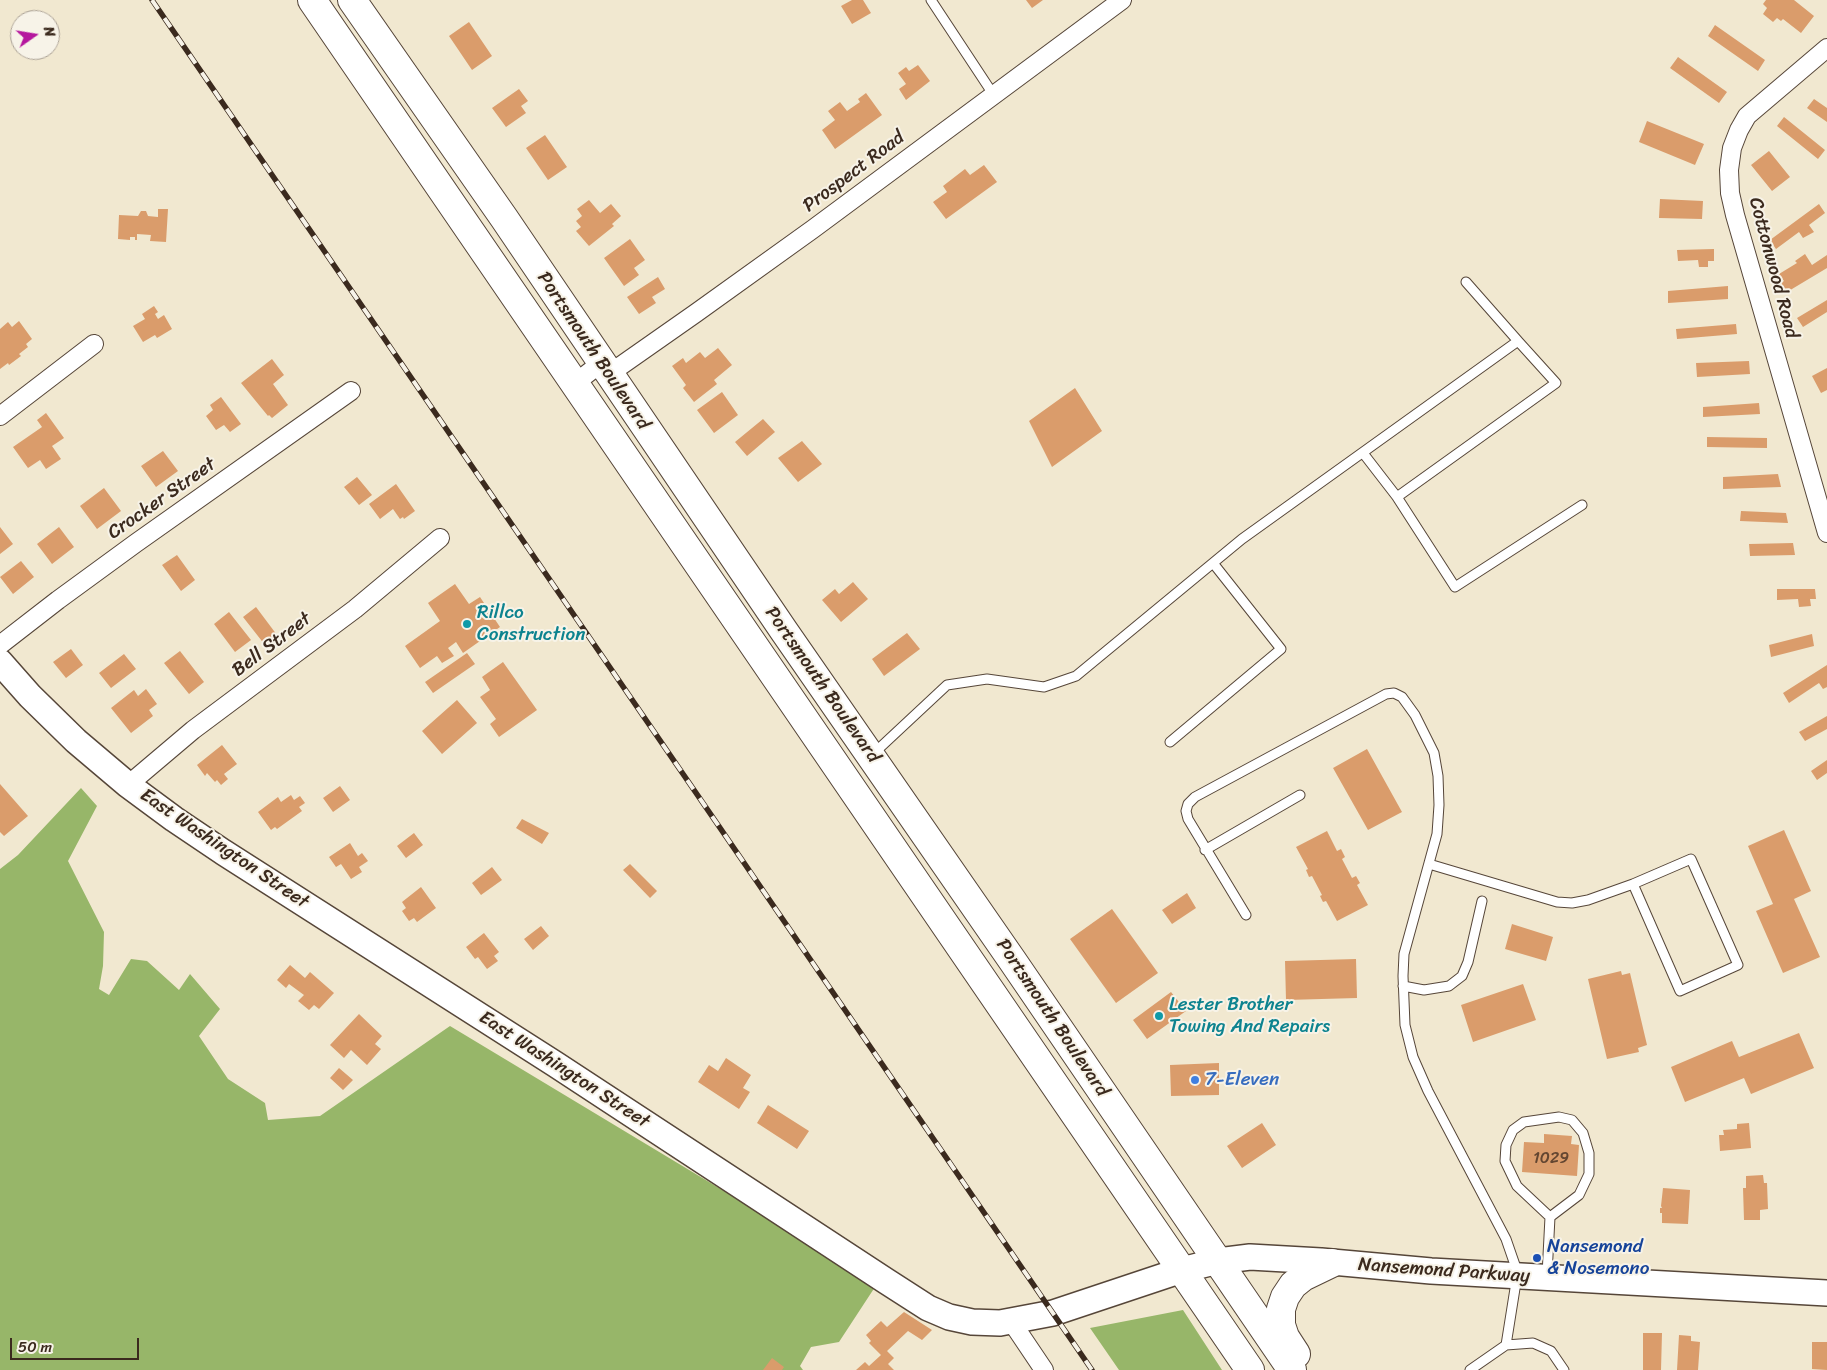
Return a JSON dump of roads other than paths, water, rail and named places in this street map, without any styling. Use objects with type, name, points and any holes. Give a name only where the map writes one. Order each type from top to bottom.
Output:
[{"type":"main road","name":"Portsmouth Boulevard","points":[[312,0],[1250,1370]]},
{"type":"main road","name":"Portsmouth Boulevard","points":[[355,4],[504,218],[870,756],[1292,1370]]},
{"type":"main road","name":"East Washington Street","points":[[0,662],[30,696],[76,741],[174,819],[497,1026],[928,1308],[972,1322],[1000,1323],[1054,1313],[1182,1270]]},
{"type":"main road","name":"Nansemond Parkway","points":[[1182,1270],[1218,1261],[1250,1257],[1275,1257],[1407,1269],[1827,1293]]},
{"type":"main road","points":[[1307,1370],[1285,1337],[1281,1325],[1281,1309],[1285,1297],[1293,1285],[1303,1277],[1332,1263]]},
{"type":"street","name":"Prospect Road","points":[[574,384],[605,368],[696,313],[813,229],[1122,0]]},
{"type":"street","points":[[332,30],[355,4]]},
{"type":"street","name":"Cottonwood Road","points":[[1827,48],[1747,116],[1732,148],[1729,170],[1730,193],[1735,215],[1827,533]]},
{"type":"street","points":[[0,416],[94,344]]},
{"type":"street","name":"Crocker Street","points":[[0,645],[136,542],[351,391]]},
{"type":"street","name":"Bell Street","points":[[128,784],[193,730],[355,609],[440,538]]},
{"type":"street","points":[[812,732],[840,712]]},
{"type":"street","points":[[1011,1321],[1044,1370]]},
{"type":"lane","points":[[931,0],[993,94]]},
{"type":"lane","points":[[1397,497],[1556,383],[1466,282]]},
{"type":"lane","points":[[870,756],[947,685],[987,679],[1044,687],[1076,676],[1242,539],[1518,341]]},
{"type":"lane","points":[[1363,453],[1397,497],[1455,587],[1582,505]]},
{"type":"lane","points":[[1170,742],[1281,649],[1213,564]]},
{"type":"lane","points":[[1246,915],[1188,820],[1186,811],[1188,804],[1195,797],[1386,694],[1402,697],[1415,715],[1434,753],[1440,805],[1437,834],[1404,954],[1405,1025],[1413,1057],[1449,1133],[1506,1239],[1517,1276],[1506,1345]]},
{"type":"lane","points":[[1205,850],[1300,795]]},
{"type":"lane","points":[[1429,864],[1556,902],[1572,903],[1588,900],[1633,884],[1691,859],[1738,966],[1680,991],[1633,884]]},
{"type":"lane","points":[[1403,986],[1424,990],[1450,986],[1462,976],[1468,962],[1482,902]]},
{"type":"lane","points":[[1547,1278],[1550,1217],[1517,1186],[1505,1161],[1506,1145],[1513,1130],[1524,1122],[1559,1117],[1572,1120],[1583,1133],[1589,1153],[1589,1174],[1579,1195],[1550,1217]]},
{"type":"lane","points":[[1470,1370],[1506,1345],[1533,1343],[1551,1350],[1564,1370]]},
{"type":"railway","points":[[152,0],[1092,1370]]},
{"type":"place","name":"Rillco Construction","points":[[467,624]]},
{"type":"place","name":"Lester Brother Towing And Repairs","points":[[1159,1016]]},
{"type":"place","name":"7-Eleven","points":[[1195,1080]]},
{"type":"place","name":"Nansemond & Nosemono","points":[[1537,1258]]}]
